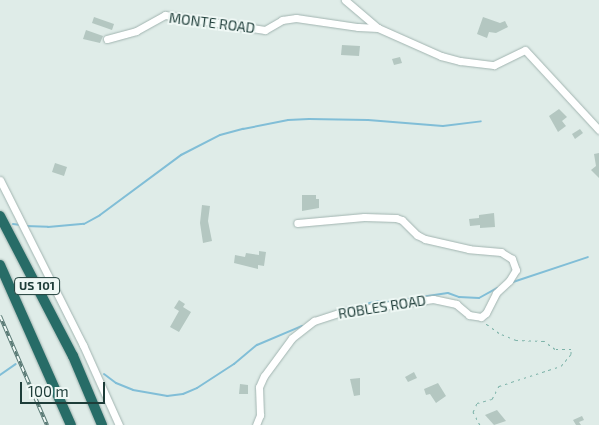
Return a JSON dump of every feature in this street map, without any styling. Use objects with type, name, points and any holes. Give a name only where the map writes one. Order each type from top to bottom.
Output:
[{"type":"highway","name":"US 101","points":[[0,216],[73,356],[102,425]]},
{"type":"highway","name":"US 101","points":[[0,266],[71,425]]},
{"type":"street","points":[[345,0],[378,28],[441,56],[483,65],[499,64],[524,50],[599,130]]},
{"type":"street","name":"MONTE ROAD","points":[[107,39],[136,32],[165,15],[264,30],[282,20],[296,18],[378,28]]},
{"type":"street","points":[[0,180],[91,361],[119,425]]},
{"type":"street","points":[[297,223],[364,217],[396,218],[402,220],[417,235],[425,239],[468,249],[501,252],[509,256],[516,266],[516,270],[510,281],[500,288],[492,299],[486,313],[481,317]]},
{"type":"street","name":"ROBLES ROAD","points":[[256,425],[260,415],[259,387],[264,376],[292,338],[314,321],[342,312],[433,299],[456,304],[469,316],[481,317]]},
{"type":"path","points":[[480,425],[473,412],[477,403],[492,398],[499,386],[561,366],[571,354],[571,349],[551,348],[544,341],[516,340],[499,333],[485,324],[481,317]]},
{"type":"building","points":[[94,17],[114,24],[112,30],[92,23]]},
{"type":"building","points":[[483,17],[500,23],[505,21],[508,27],[496,33],[489,32],[487,38],[477,34]]},
{"type":"building","points":[[86,30],[103,36],[100,43],[83,39]]},
{"type":"building","points":[[342,45],[360,46],[359,56],[341,55]]},
{"type":"building","points":[[400,57],[402,63],[394,65],[392,59]]},
{"type":"building","points":[[559,109],[567,117],[562,121],[566,126],[558,132],[549,116]]},
{"type":"building","points":[[580,129],[583,133],[575,139],[572,134]]},
{"type":"building","points":[[599,153],[599,178],[591,170],[596,166],[594,154]]},
{"type":"building","points":[[55,163],[67,167],[64,176],[52,172]]},
{"type":"building","points":[[302,195],[316,195],[316,199],[319,199],[319,208],[302,211]]},
{"type":"building","points":[[202,205],[210,206],[208,221],[212,241],[203,243],[200,223]]},
{"type":"building","points":[[494,213],[495,227],[480,228],[480,225],[470,226],[469,219],[479,218],[479,215]]},
{"type":"building","points":[[259,251],[266,252],[264,266],[258,265],[258,269],[234,263],[235,255],[245,257],[246,253],[259,255]]},
{"type":"building","points":[[179,300],[185,304],[183,307],[191,312],[179,332],[170,327],[179,311],[174,308]]},
{"type":"building","points":[[414,372],[417,378],[408,382],[405,377]]},
{"type":"building","points":[[360,378],[360,395],[354,396],[350,379]]},
{"type":"building","points":[[438,383],[446,396],[436,403],[430,394],[426,395],[424,389]]},
{"type":"building","points":[[240,384],[248,385],[248,394],[239,394]]},
{"type":"building","points":[[497,410],[506,421],[494,425],[485,415]]},
{"type":"building","points":[[582,416],[584,420],[579,422],[581,425],[576,425],[573,420]]},
{"type":"waterway","points":[[25,226],[48,227],[84,224],[100,215],[181,155],[220,135],[243,129],[288,120],[309,119],[368,120],[443,126],[481,121]]},
{"type":"waterway","points":[[13,224],[21,225]]},
{"type":"waterway","points":[[510,283],[588,257]]},
{"type":"waterway","points":[[408,299],[448,293],[459,297],[479,298],[497,288]]},
{"type":"waterway","points":[[346,308],[378,301],[391,302]]},
{"type":"waterway","points":[[104,374],[116,383],[133,390],[167,396],[183,394],[197,388],[234,364],[257,345],[302,326]]},
{"type":"waterway","points":[[0,375],[16,364]]},
{"type":"railway","points":[[0,316],[47,425]]}]
